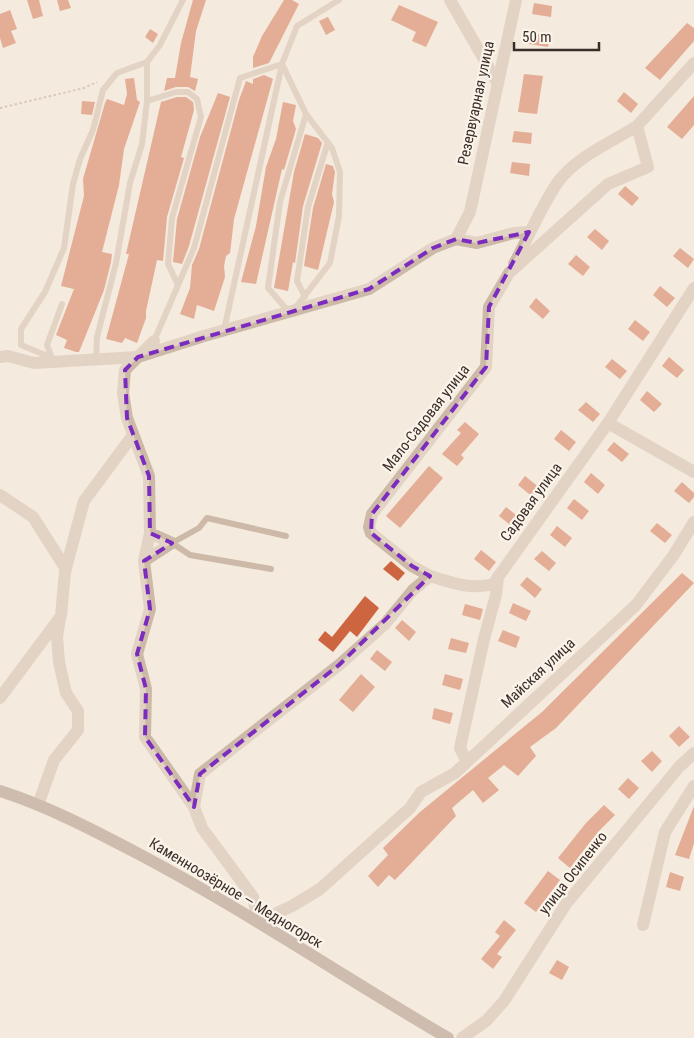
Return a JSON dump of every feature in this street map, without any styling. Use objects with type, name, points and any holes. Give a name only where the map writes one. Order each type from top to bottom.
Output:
[{"type":"main road","name":"Каменноозёрное — Медногорск","points":[[0,791],[38,805],[107,837],[183,877],[441,1036]]},
{"type":"street","points":[[450,0],[497,82]]},
{"type":"street","name":"Резервуарная улица","points":[[456,239],[470,212],[516,0]]},
{"type":"street","points":[[509,273],[529,232],[559,180],[578,163],[637,126],[694,63]]},
{"type":"street","name":"Мало-Садовая улица","points":[[430,576],[412,566],[371,533],[369,527],[372,514],[486,367],[489,307],[509,273],[608,184],[648,167],[637,126]]},
{"type":"street","points":[[0,357],[8,356],[34,363],[138,357],[224,330],[369,289],[433,248],[456,239],[477,244],[514,233],[529,232]]},
{"type":"street","name":"Садовая улица","points":[[466,760],[460,748],[484,639],[496,595],[498,576],[608,423],[694,288]]},
{"type":"street","points":[[154,341],[125,370],[123,393],[127,418],[149,476],[150,533],[144,561],[150,609],[137,654],[146,689],[145,737],[194,807],[202,828],[253,897],[258,922]]},
{"type":"street","points":[[608,423],[694,472]]},
{"type":"street","points":[[38,805],[54,760],[78,730],[78,711],[66,693],[59,662],[57,637],[66,569],[84,501],[133,435]]},
{"type":"street","points":[[0,495],[33,517],[66,569]]},
{"type":"street","name":"Майская улица","points":[[258,922],[292,906],[320,889],[410,808],[421,792],[455,772],[636,605],[673,556],[694,522]]},
{"type":"street","points":[[150,533],[172,543]]},
{"type":"street","points":[[144,561],[172,543]]},
{"type":"street","points":[[194,807],[200,774],[339,665],[385,624],[413,590],[430,576],[462,586],[481,588],[494,584],[498,576]]},
{"type":"street","points":[[0,698],[61,616]]},
{"type":"street","name":"улица Осипенко","points":[[462,1038],[486,1021],[504,1001],[566,904],[679,767],[694,753]]},
{"type":"street","points":[[643,924],[665,832],[694,786]]},
{"type":"lane","points":[[65,362],[21,345],[21,329],[45,292],[64,248],[73,184],[80,159],[93,130],[103,90],[117,73],[147,62],[160,45],[183,0]]},
{"type":"lane","points":[[224,330],[282,64],[297,26],[339,0]]},
{"type":"lane","points":[[96,360],[97,337],[116,262],[130,183],[142,144],[147,101],[147,62]]},
{"type":"lane","points":[[282,64],[306,114],[332,148],[340,172],[338,216],[330,263],[305,297],[291,311],[268,288],[280,202],[306,114]]},
{"type":"lane","points":[[154,341],[194,248],[240,78],[282,64]]},
{"type":"lane","points":[[147,101],[176,92],[188,92],[197,99],[201,117],[172,218],[168,264],[178,285]]},
{"type":"lane","points":[[305,297],[298,280],[308,207],[328,142]]},
{"type":"lane","points":[[50,357],[46,345],[62,304]]},
{"type":"lane","points":[[271,569],[190,555],[172,543],[199,528],[207,518],[286,536]]},
{"type":"path","points":[[0,108],[84,88],[117,73]]},
{"type":"highlighted area","points":[[529,232],[489,307],[486,367],[372,514],[371,533],[412,566],[430,576],[339,665],[200,774],[194,807],[145,737],[146,689],[137,654],[150,609],[144,561],[172,543],[150,533],[149,476],[127,418],[125,370],[138,357],[369,289],[433,248],[456,239],[477,243]]},
{"type":"building","points":[[27,0],[39,0],[43,16],[33,19]]},
{"type":"building","points":[[57,0],[68,0],[71,8],[60,11]]},
{"type":"building","points":[[193,0],[206,0],[196,31],[190,77],[198,79],[195,91],[188,87],[176,87],[164,91],[167,78],[175,78],[181,43]]},
{"type":"building","points":[[284,0],[292,0],[299,4],[269,63],[253,68],[253,57],[262,36]]},
{"type":"building","points":[[534,3],[552,6],[551,17],[532,14]]},
{"type":"building","points":[[399,5],[438,22],[426,47],[412,41],[416,32],[391,20]]},
{"type":"building","points":[[10,10],[17,29],[11,31],[16,43],[3,48],[0,38],[0,14]]},
{"type":"building","points":[[328,17],[335,30],[326,35],[319,21]]},
{"type":"building","points":[[687,23],[694,28],[694,41],[660,80],[645,68]]},
{"type":"building","points":[[150,29],[158,34],[153,43],[145,37]]},
{"type":"building","points":[[531,33],[550,36],[548,47],[529,44]]},
{"type":"building","points":[[524,74],[543,76],[537,114],[518,112]]},
{"type":"building","points":[[264,75],[273,79],[234,219],[230,253],[226,256],[224,266],[225,277],[214,311],[197,305],[194,319],[180,314],[190,288],[192,265],[199,249],[239,100],[246,81],[253,84],[253,79]]},
{"type":"building","points":[[134,78],[137,100],[140,102],[124,149],[119,185],[102,252],[112,254],[111,262],[104,290],[79,352],[76,352],[64,348],[67,340],[56,335],[74,289],[61,286],[84,196],[83,179],[107,99],[124,105],[127,94],[125,79]]},
{"type":"building","points":[[624,92],[638,104],[631,113],[617,101]]},
{"type":"building","points":[[218,93],[230,97],[189,246],[182,264],[173,262],[177,219],[200,137]]},
{"type":"building","points":[[694,96],[694,125],[682,139],[667,127]]},
{"type":"building","points":[[177,97],[186,97],[193,102],[194,110],[181,157],[184,158],[167,217],[163,261],[157,260],[146,318],[137,343],[125,338],[122,343],[106,339],[129,254],[126,254],[161,102]]},
{"type":"building","points":[[82,101],[95,102],[92,115],[81,114]]},
{"type":"building","points":[[283,102],[296,105],[293,121],[296,129],[284,170],[282,169],[256,284],[241,282],[256,226],[266,167],[276,139]]},
{"type":"building","points":[[514,131],[532,133],[531,144],[512,142]]},
{"type":"building","points":[[305,134],[318,138],[322,143],[303,206],[295,263],[293,262],[288,291],[274,288],[294,172]]},
{"type":"building","points":[[512,162],[530,164],[529,176],[510,173]]},
{"type":"building","points":[[326,164],[333,166],[335,172],[332,194],[334,202],[318,270],[304,266],[313,208]]},
{"type":"building","points":[[625,186],[639,198],[632,206],[618,194]]},
{"type":"building","points":[[595,229],[609,241],[602,250],[587,237]]},
{"type":"building","points":[[680,248],[694,259],[688,268],[673,256]]},
{"type":"building","points":[[576,255],[590,267],[583,276],[568,264]]},
{"type":"building","points":[[660,286],[675,298],[667,307],[653,295]]},
{"type":"building","points":[[536,298],[550,311],[543,319],[529,307]]},
{"type":"building","points":[[635,320],[650,332],[643,341],[628,329]]},
{"type":"building","points":[[669,357],[684,370],[677,378],[662,366]]},
{"type":"building","points":[[612,359],[627,371],[620,379],[605,367]]},
{"type":"building","points":[[647,391],[662,404],[654,412],[640,400]]},
{"type":"building","points":[[586,402],[600,414],[593,422],[578,410]]},
{"type":"building","points":[[465,422],[479,434],[461,455],[464,458],[457,466],[442,454],[461,433],[457,430]]},
{"type":"building","points":[[561,430],[576,442],[569,451],[554,439]]},
{"type":"building","points":[[614,442],[629,454],[622,462],[607,450]]},
{"type":"building","points":[[429,466],[443,478],[400,528],[386,516]]},
{"type":"building","points":[[591,473],[605,485],[598,494],[584,482]]},
{"type":"building","points":[[525,476],[540,488],[533,497],[518,485]]},
{"type":"building","points":[[682,482],[694,493],[694,497],[689,503],[674,491]]},
{"type":"building","points":[[574,499],[589,511],[582,520],[567,508]]},
{"type":"building","points":[[506,507],[521,519],[514,528],[499,516]]},
{"type":"building","points":[[657,523],[672,535],[665,543],[650,531]]},
{"type":"building","points":[[557,526],[572,538],[565,547],[550,535]]},
{"type":"building","points":[[481,550],[496,562],[489,571],[474,559]]},
{"type":"building","points":[[542,551],[556,563],[549,571],[534,559]]},
{"type":"building","points":[[391,561],[405,573],[398,581],[383,569]]},
{"type":"building","points":[[682,573],[694,583],[556,728],[530,747],[536,756],[518,776],[504,765],[488,778],[499,790],[483,803],[473,790],[452,808],[456,816],[395,880],[389,875],[378,887],[368,876],[388,855],[383,848],[420,812],[542,712]]},
{"type":"building","points":[[527,577],[542,589],[535,598],[520,585]]},
{"type":"building","points":[[365,596],[379,608],[357,637],[350,631],[333,652],[318,640],[325,631],[332,637]]},
{"type":"building","points":[[513,603],[531,611],[526,621],[509,613]]},
{"type":"building","points":[[465,604],[483,609],[480,620],[462,615]]},
{"type":"building","points":[[402,620],[416,632],[409,641],[395,628]]},
{"type":"building","points":[[503,630],[520,637],[516,648],[498,641]]},
{"type":"building","points":[[451,638],[469,643],[466,653],[448,649]]},
{"type":"building","points":[[377,650],[392,662],[385,671],[370,659]]},
{"type":"building","points":[[361,674],[375,687],[353,712],[339,700]]},
{"type":"building","points":[[445,674],[463,679],[460,690],[442,685]]},
{"type":"building","points":[[434,708],[453,713],[450,724],[432,719]]},
{"type":"building","points":[[679,726],[690,737],[679,747],[669,736]]},
{"type":"building","points":[[652,751],[662,761],[652,772],[641,761]]},
{"type":"building","points":[[628,778],[639,788],[629,799],[618,789]]},
{"type":"building","points":[[604,805],[615,815],[598,832],[570,868],[558,858],[586,823]]},
{"type":"building","points":[[694,806],[694,843],[689,859],[675,855]]},
{"type":"building","points":[[548,871],[560,880],[536,912],[524,903]]},
{"type":"building","points":[[670,872],[684,877],[680,891],[666,887]]},
{"type":"building","points":[[504,920],[516,930],[497,954],[502,957],[493,969],[481,959],[500,936],[495,932]]},
{"type":"building","points":[[557,960],[569,967],[562,980],[549,973]]}]
